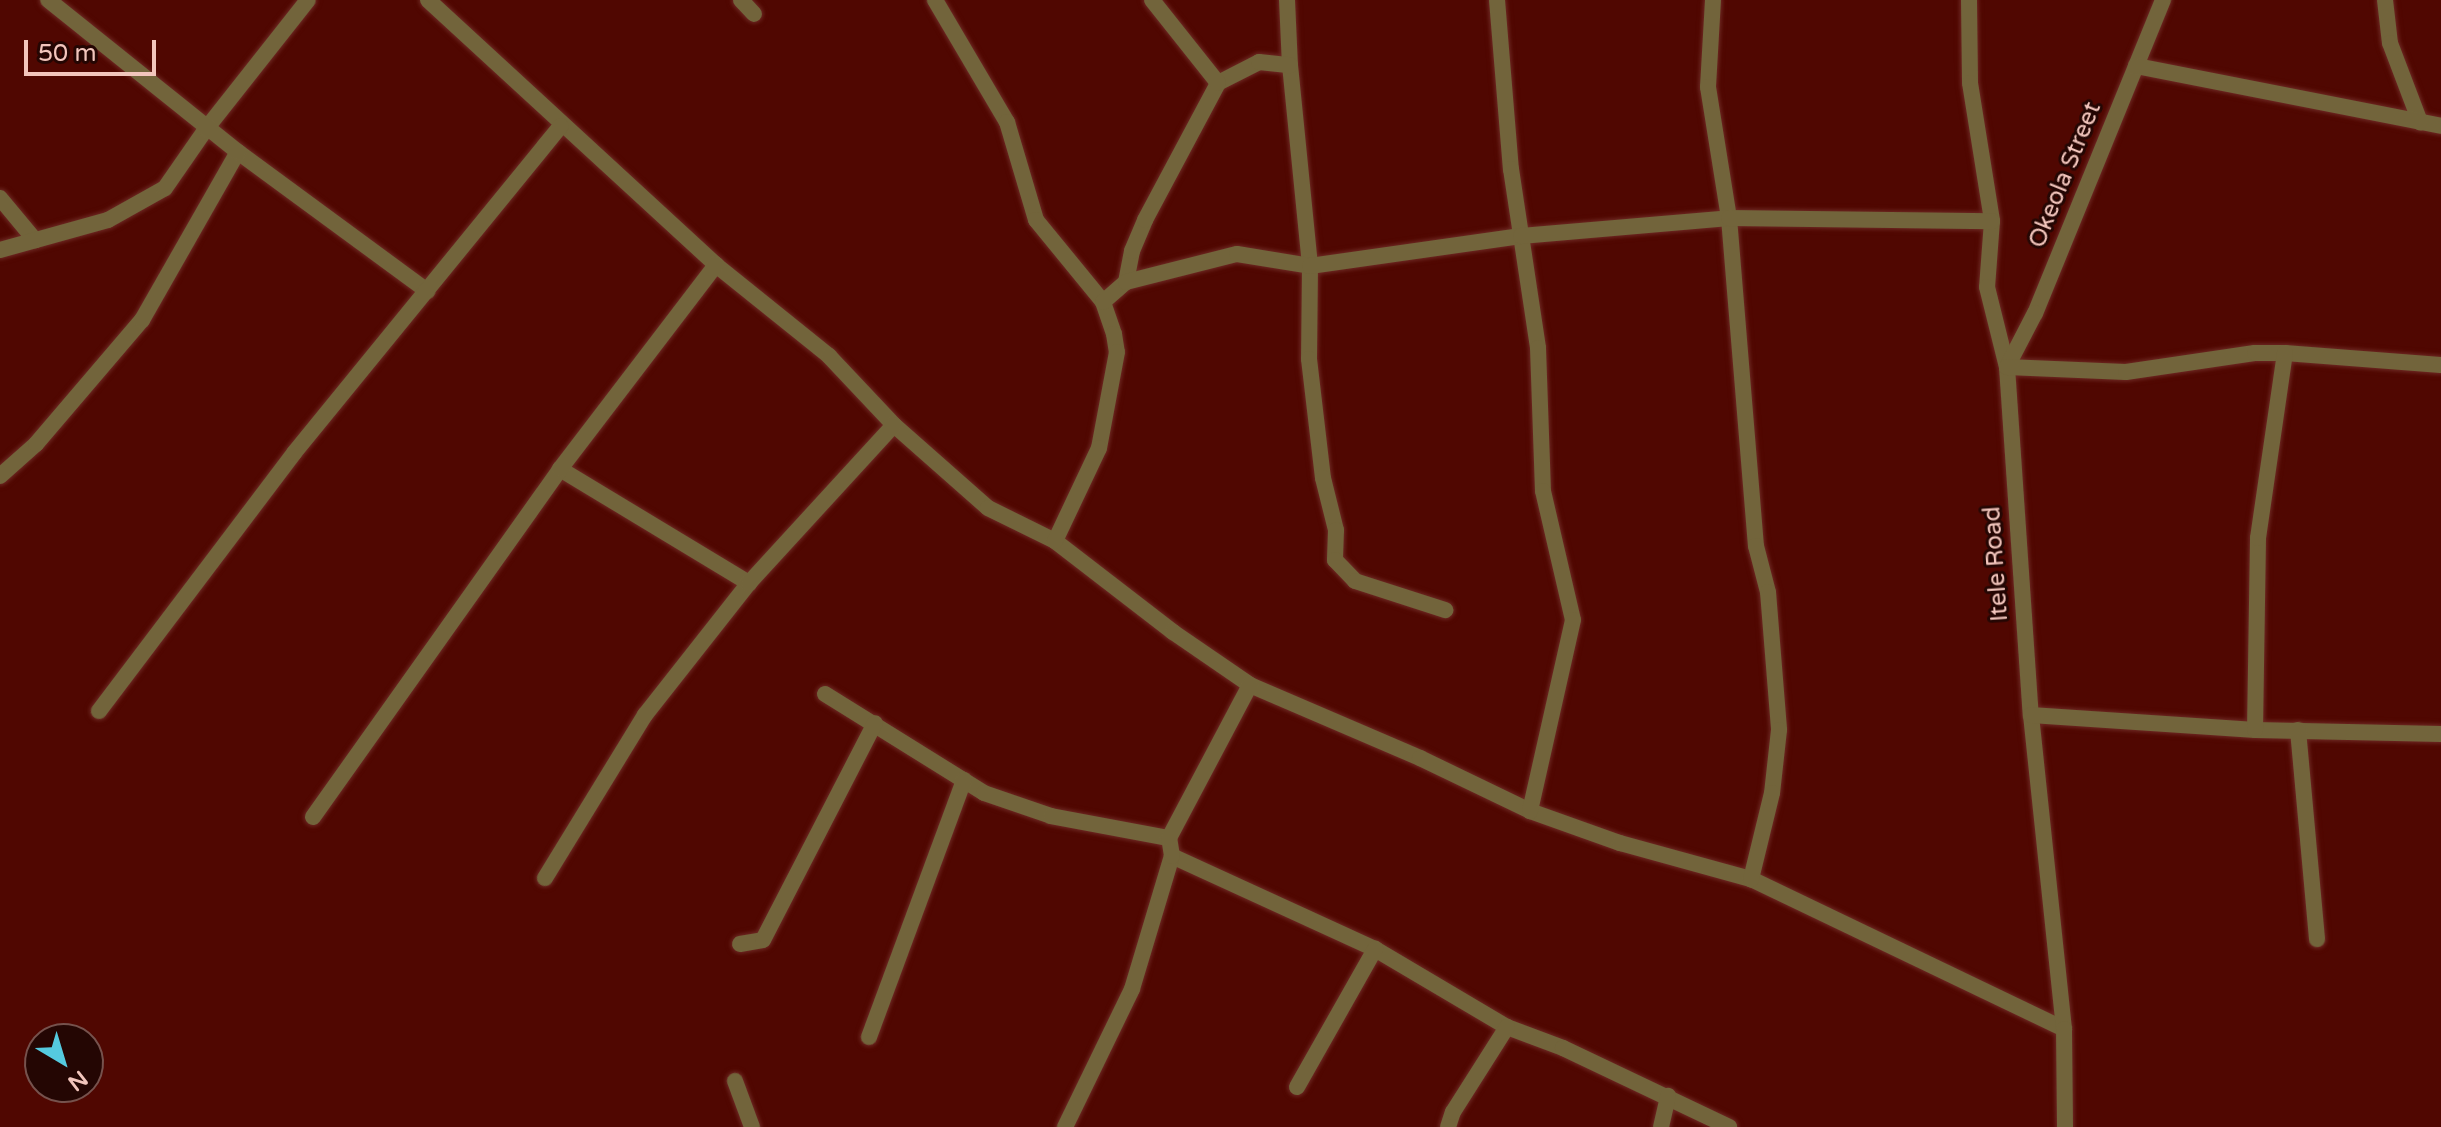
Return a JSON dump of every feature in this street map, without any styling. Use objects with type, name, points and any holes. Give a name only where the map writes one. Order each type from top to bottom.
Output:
[{"type":"street","points":[[48,0],[206,129],[427,291]]},
{"type":"street","points":[[0,250],[108,220],[165,188],[206,129],[308,0]]},
{"type":"street","points":[[428,0],[561,126],[716,265],[829,356],[894,425],[988,508],[1055,541],[1173,632],[1250,685],[1420,758],[1530,811],[1620,843],[1751,879],[2064,1029]]},
{"type":"street","points":[[741,0],[754,14]]},
{"type":"street","points":[[935,0],[1007,122],[1036,220],[1103,302],[1117,352],[1099,448],[1055,541]]},
{"type":"street","points":[[1152,0],[1218,83]]},
{"type":"street","points":[[1287,0],[1290,65],[1310,266],[1309,359],[1323,478],[1336,530],[1335,560],[1355,581],[1445,610]]},
{"type":"street","points":[[1497,0],[1511,169],[1538,348],[1543,491],[1573,620],[1530,811]]},
{"type":"street","points":[[1713,0],[1708,87],[1729,218],[1756,546],[1768,592],[1779,730],[1772,793],[1751,879]]},
{"type":"street","name":"Itele Road","points":[[1969,0],[1970,83],[1992,221],[1987,287],[2007,367],[2031,715],[2064,1029],[2065,1127]]},
{"type":"street","name":"Okeola Street","points":[[2007,367],[2035,313],[2163,0]]},
{"type":"street","points":[[2385,0],[2390,43],[2420,122]]},
{"type":"street","points":[[1126,282],[1132,251],[1145,220],[1218,83],[1259,62],[1290,65]]},
{"type":"street","points":[[2136,66],[2441,126]]},
{"type":"street","points":[[99,711],[294,453],[561,126]]},
{"type":"street","points":[[0,476],[36,444],[142,320],[238,152]]},
{"type":"street","points":[[0,198],[35,240]]},
{"type":"street","points":[[1103,302],[1126,282],[1237,254],[1310,266],[1521,236],[1729,218],[1992,221]]},
{"type":"street","points":[[313,817],[560,469],[716,265]]},
{"type":"street","points":[[2007,367],[2126,372],[2255,353],[2441,365]]},
{"type":"street","points":[[2255,730],[2258,538],[2285,353]]},
{"type":"street","points":[[545,878],[645,715],[749,583],[894,425]]},
{"type":"street","points":[[560,469],[749,583]]},
{"type":"street","points":[[1065,1127],[1132,989],[1172,856],[1169,838],[1250,685]]},
{"type":"street","points":[[825,694],[984,793],[1051,816],[1169,838]]},
{"type":"street","points":[[2031,715],[2255,730],[2441,734]]},
{"type":"street","points":[[740,944],[763,940],[875,723]]},
{"type":"street","points":[[2298,730],[2317,939]]},
{"type":"street","points":[[869,1037],[964,780]]},
{"type":"street","points":[[1172,856],[1375,949],[1507,1027],[1563,1048],[1729,1127]]},
{"type":"street","points":[[1297,1087],[1375,949]]},
{"type":"street","points":[[1448,1127],[1453,1112],[1507,1027]]},
{"type":"street","points":[[735,1081],[752,1127]]},
{"type":"street","points":[[1661,1127],[1668,1096]]}]
